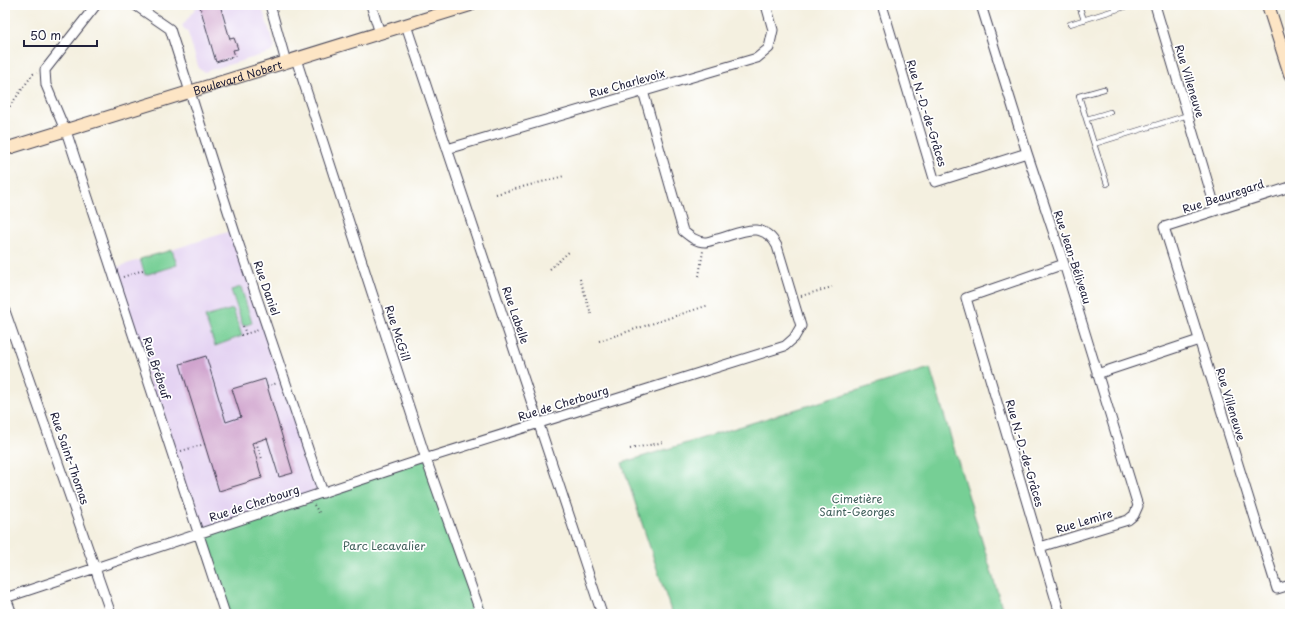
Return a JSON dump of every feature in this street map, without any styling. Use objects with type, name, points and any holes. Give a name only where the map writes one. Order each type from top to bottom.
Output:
[{"type":"street","points":[[45,70],[96,5]]},
{"type":"street","name":"Rue Daniel","points":[[135,5],[170,29],[323,493]]},
{"type":"street","name":"Rue McGill","points":[[270,5],[291,60],[426,459],[481,614]]},
{"type":"street","points":[[371,5],[380,33]]},
{"type":"street","name":"Boulevard Nobert","points":[[5,149],[470,5]]},
{"type":"street","name":"Rue Charlevoix","points":[[447,149],[757,58],[769,48],[773,30],[766,5]]},
{"type":"street","name":"Rue N.-D.-de-Grâces","points":[[882,5],[936,182],[1027,153]]},
{"type":"street","name":"Rue Jean-Béliveau","points":[[981,5],[1027,153],[1064,264],[1138,506],[1134,515]]},
{"type":"street","name":"Rue Villeneuve","points":[[1155,5],[1216,210]]},
{"type":"street","points":[[1268,5],[1290,74]]},
{"type":"street","name":"Rue Labelle","points":[[406,25],[602,614]]},
{"type":"street","name":"Rue Brébeuf","points":[[45,70],[46,85],[65,130],[225,614]]},
{"type":"street","points":[[643,91],[683,231],[693,239],[704,242]]},
{"type":"street","name":"Rue Beauregard","points":[[1164,227],[1290,187]]},
{"type":"street","name":"Rue Villeneuve","points":[[1164,227],[1276,589],[1290,585]]},
{"type":"street","name":"Rue de Cherbourg","points":[[5,597],[426,459],[785,346],[794,338],[801,326],[777,246],[773,239],[766,232],[752,229],[704,242]]},
{"type":"street","name":"Rue N.-D.-de-Grâces","points":[[1060,614],[966,298],[1064,264]]},
{"type":"street","name":"Rue Saint-Thomas","points":[[5,311],[111,614]]},
{"type":"street","points":[[1097,374],[1199,340]]},
{"type":"street","name":"Rue Lemire","points":[[1040,547],[1128,520],[1134,515]]},
{"type":"street","points":[[5,597],[12,614]]},
{"type":"lane","points":[[1079,5],[1084,20]]},
{"type":"lane","points":[[1070,24],[1131,5]]},
{"type":"lane","points":[[1104,89],[1079,96],[1107,184]]},
{"type":"lane","points":[[1087,119],[1110,112]]},
{"type":"lane","points":[[1094,144],[1188,115]]},
{"type":"path","points":[[5,113],[33,74],[45,70]]},
{"type":"path","points":[[496,194],[564,176]]},
{"type":"path","points":[[700,276],[704,242]]},
{"type":"path","points":[[550,269],[570,251]]},
{"type":"path","points":[[115,280],[143,270]]},
{"type":"path","points":[[580,279],[591,314]]},
{"type":"path","points":[[793,299],[832,287]]},
{"type":"path","points":[[599,341],[709,305]]},
{"type":"path","points":[[243,326],[246,334]]},
{"type":"path","points":[[241,335],[267,327]]},
{"type":"path","points":[[256,442],[262,459]]},
{"type":"path","points":[[630,449],[664,442]]},
{"type":"path","points":[[172,454],[205,444]]},
{"type":"shaded area","points":[[198,5],[261,5],[275,47],[272,52],[204,72],[199,69],[188,33],[182,26]]},
{"type":"shaded area","points":[[234,230],[323,493],[199,534],[111,269]]},
{"type":"green space","points":[[172,250],[177,265],[145,275],[140,259]]},
{"type":"green space","points":[[241,287],[252,323],[243,326],[231,290]]},
{"type":"green space","points":[[233,309],[242,336],[215,346],[205,317]]},
{"type":"green space","name":"Cimetière Saint-Georges","points":[[930,368],[1004,614],[672,614],[622,463]]},
{"type":"green space","name":"Parc Lecavalier","points":[[426,459],[481,614],[225,614],[199,534]]},
{"type":"building","points":[[201,5],[220,5],[230,39],[234,38],[238,49],[233,50],[235,56],[216,62],[200,7]]},
{"type":"building","points":[[206,356],[226,422],[241,417],[232,389],[265,379],[293,473],[279,477],[267,438],[252,443],[262,478],[219,491],[180,364]]}]
